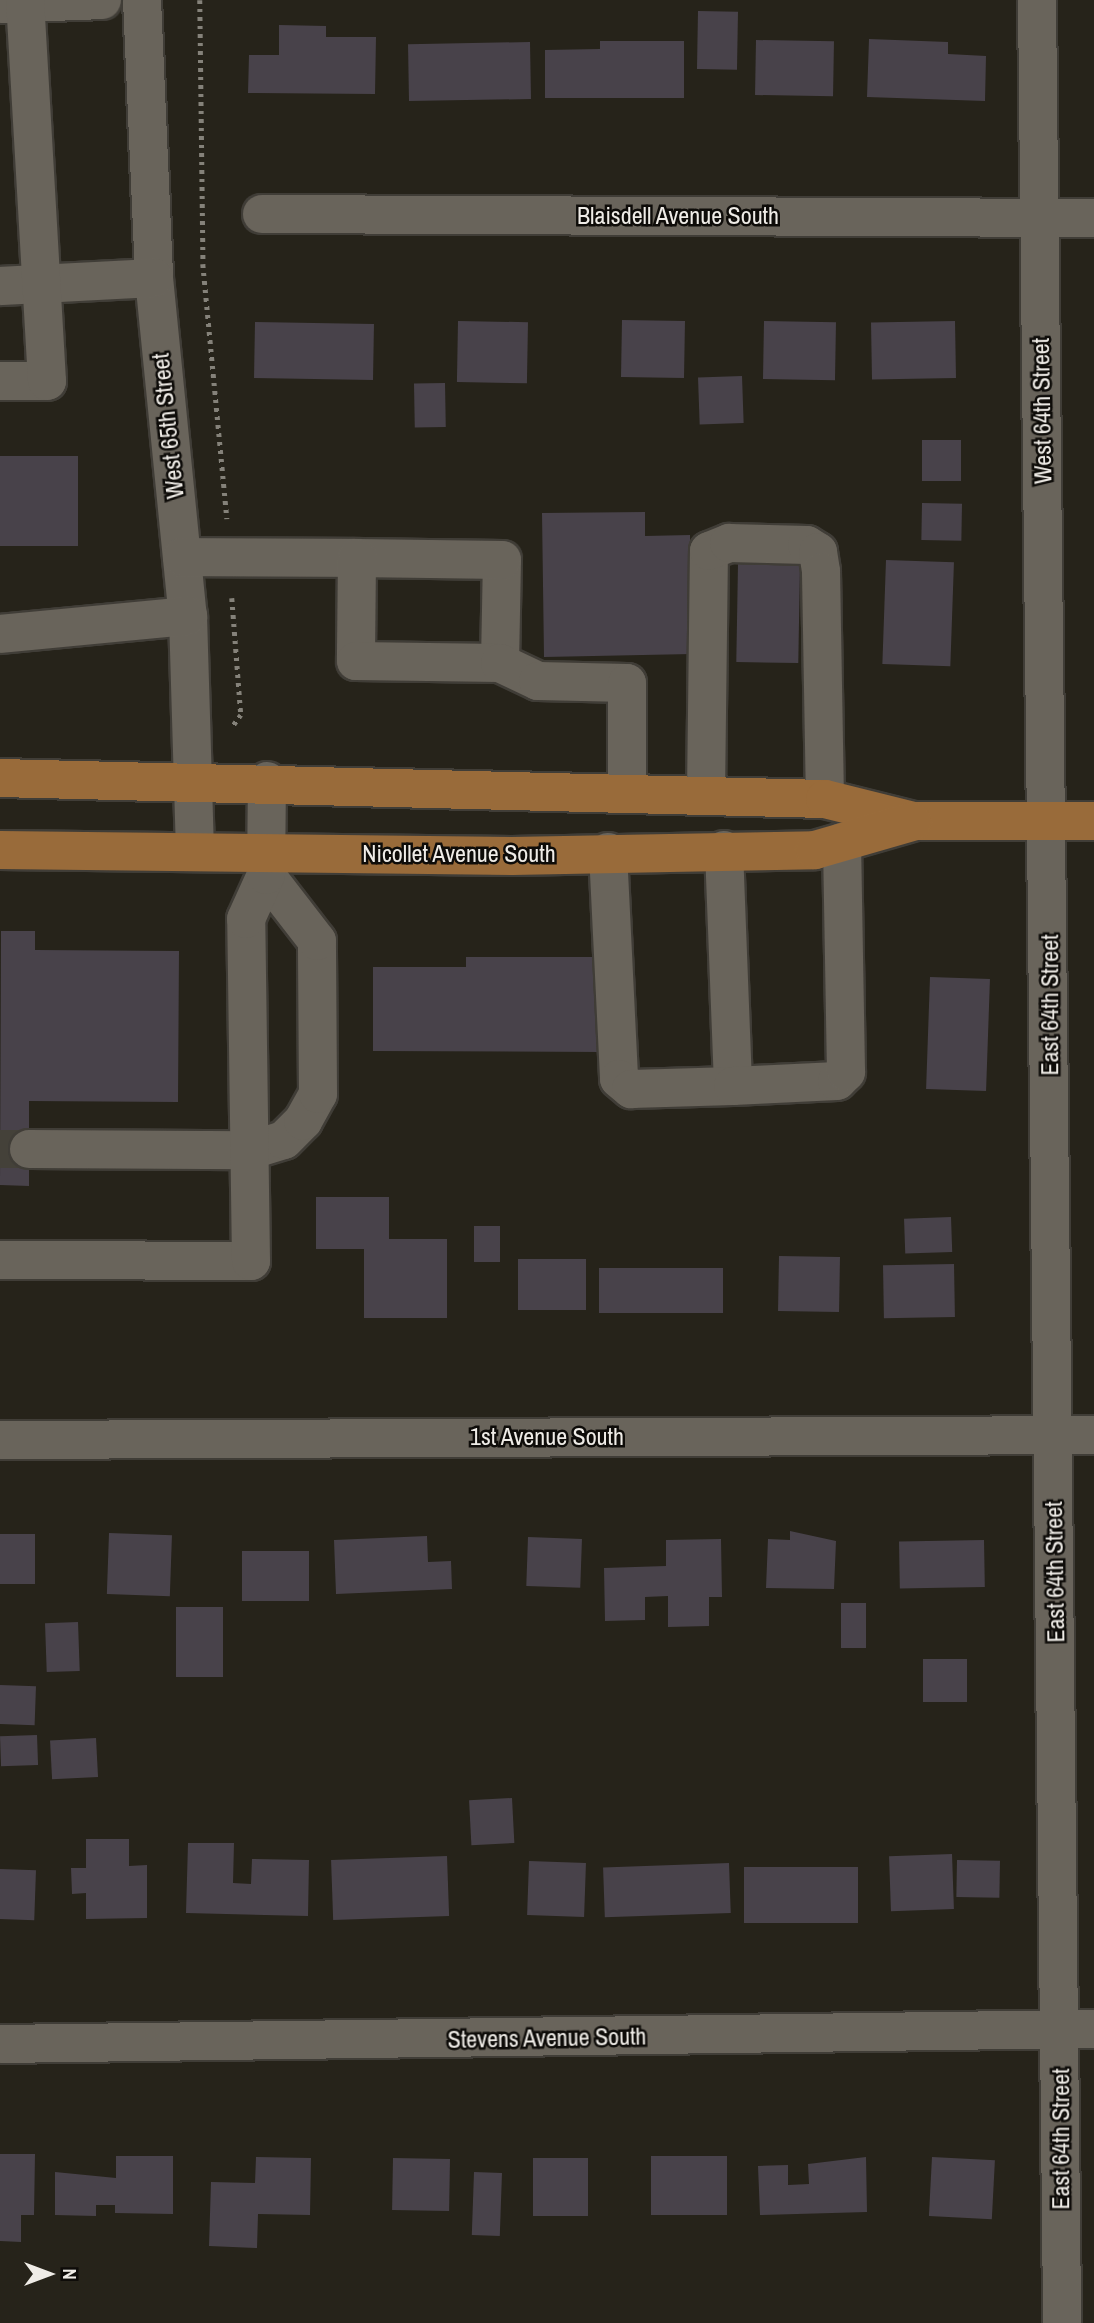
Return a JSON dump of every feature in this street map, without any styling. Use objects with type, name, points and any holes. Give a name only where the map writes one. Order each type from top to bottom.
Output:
[{"type":"main road","name":"Nicollet Avenue South","points":[[0,778],[267,781],[706,794],[825,799],[914,821],[1094,821]]},
{"type":"main road","name":"Nicollet Avenue South","points":[[0,850],[195,852],[266,864],[608,852],[816,850],[914,821]]},
{"type":"street","points":[[0,381],[47,381],[46,286],[17,2],[102,0]]},
{"type":"street","name":"West 65th Street","points":[[142,0],[153,278],[188,616],[195,780],[195,852]]},
{"type":"street","name":"West 64th Street","points":[[1037,0],[1038,219],[1049,821]]},
{"type":"street","name":"Blaisdell Avenue South","points":[[262,214],[1094,219]]},
{"type":"street","points":[[0,286],[46,286],[153,278]]},
{"type":"street","points":[[706,794],[709,551],[729,543],[807,545],[818,552],[821,572],[825,799]]},
{"type":"street","points":[[182,557],[502,560],[500,663]]},
{"type":"street","points":[[357,558],[356,661],[500,663],[538,681],[627,683],[627,791]]},
{"type":"street","points":[[0,634],[188,616]]},
{"type":"street","points":[[0,1260],[251,1261],[246,919],[266,864],[267,781]]},
{"type":"street","name":"East 64th Street","points":[[1049,821],[1053,1435],[1077,2031],[1062,2323]]},
{"type":"street","points":[[608,852],[618,1079],[631,1089],[733,1086],[837,1081],[846,1072],[842,842]]},
{"type":"street","points":[[724,850],[733,1086]]},
{"type":"street","points":[[29,1149],[251,1150],[284,1140],[317,1094],[317,941],[266,864]]},
{"type":"street","name":"1st Avenue South","points":[[0,1440],[1094,1435]]},
{"type":"street","name":"Stevens Avenue South","points":[[0,2044],[1077,2031]]},
{"type":"path","points":[[200,0],[203,264],[241,715]]},
{"type":"building","points":[[698,11],[738,12],[737,70],[697,69]]},
{"type":"building","points":[[279,25],[326,26],[326,37],[376,37],[375,94],[248,93],[249,55],[279,55]]},
{"type":"building","points":[[869,39],[948,42],[948,54],[986,56],[985,101],[867,97]]},
{"type":"building","points":[[756,40],[834,41],[833,96],[755,95]]},
{"type":"building","points":[[600,41],[684,41],[684,98],[545,98],[545,50],[600,49]]},
{"type":"building","points":[[530,42],[531,99],[409,101],[408,44]]},
{"type":"building","points":[[622,320],[685,321],[684,378],[621,377]]},
{"type":"building","points":[[458,321],[528,322],[527,383],[457,382]]},
{"type":"building","points":[[764,321],[836,322],[835,380],[763,379]]},
{"type":"building","points":[[955,321],[956,378],[872,379],[871,322]]},
{"type":"building","points":[[255,322],[374,324],[373,380],[254,378]]},
{"type":"building","points":[[742,376],[744,423],[700,425],[698,378]]},
{"type":"building","points":[[445,383],[446,427],[415,428],[414,384]]},
{"type":"building","points":[[922,440],[961,440],[961,481],[922,481]]},
{"type":"building","points":[[0,456],[78,456],[78,546],[0,546]]},
{"type":"building","points":[[922,503],[962,504],[961,541],[921,540]]},
{"type":"building","points":[[645,512],[645,536],[690,535],[692,654],[544,657],[542,513]]},
{"type":"building","points":[[886,560],[954,562],[950,666],[882,664]]},
{"type":"building","points":[[738,564],[800,565],[798,663],[736,662]]},
{"type":"building","points":[[1,931],[35,931],[35,950],[179,951],[178,1102],[29,1101],[29,1186],[0,1185]]},
{"type":"building","points":[[466,957],[602,957],[602,1052],[373,1051],[373,967],[466,967]]},
{"type":"building","points":[[930,977],[990,979],[986,1091],[926,1089]]},
{"type":"building","points":[[316,1197],[389,1197],[389,1239],[447,1239],[447,1318],[364,1318],[364,1249],[316,1249]]},
{"type":"building","points":[[951,1217],[952,1252],[905,1254],[904,1219]]},
{"type":"building","points":[[474,1226],[500,1226],[500,1262],[474,1262]]},
{"type":"building","points":[[779,1256],[840,1257],[839,1312],[778,1311]]},
{"type":"building","points":[[518,1259],[586,1259],[586,1310],[518,1310]]},
{"type":"building","points":[[954,1264],[955,1317],[884,1318],[883,1265]]},
{"type":"building","points":[[599,1268],[723,1268],[723,1313],[599,1313]]},
{"type":"building","points":[[790,1531],[836,1541],[834,1589],[766,1588],[768,1539],[790,1540]]},
{"type":"building","points":[[109,1533],[172,1535],[170,1596],[107,1594]]},
{"type":"building","points":[[0,1534],[35,1534],[35,1584],[0,1584]]},
{"type":"building","points":[[427,1536],[428,1562],[451,1561],[452,1589],[336,1594],[334,1540]]},
{"type":"building","points":[[528,1537],[582,1539],[580,1588],[526,1586]]},
{"type":"building","points":[[721,1539],[722,1597],[709,1597],[709,1626],[668,1627],[668,1596],[645,1597],[645,1620],[605,1621],[604,1568],[666,1566],[666,1540]]},
{"type":"building","points":[[984,1540],[985,1587],[900,1588],[899,1541]]},
{"type":"building","points":[[242,1551],[309,1551],[309,1601],[242,1601]]},
{"type":"building","points":[[841,1603],[866,1603],[866,1648],[841,1648]]},
{"type":"building","points":[[176,1607],[223,1607],[223,1677],[176,1677]]},
{"type":"building","points":[[78,1622],[80,1671],[47,1672],[45,1623]]},
{"type":"building","points":[[923,1659],[967,1659],[967,1702],[923,1702]]},
{"type":"building","points":[[0,1685],[36,1686],[35,1725],[0,1724]]},
{"type":"building","points":[[37,1735],[38,1765],[1,1766],[0,1736]]},
{"type":"building","points":[[96,1738],[98,1777],[52,1779],[50,1740]]},
{"type":"building","points":[[512,1798],[514,1843],[471,1845],[469,1800]]},
{"type":"building","points":[[86,1839],[129,1839],[129,1866],[147,1865],[147,1918],[86,1919],[86,1893],[72,1894],[71,1868],[86,1868]]},
{"type":"building","points":[[188,1843],[234,1843],[233,1883],[251,1884],[252,1859],[309,1860],[308,1916],[186,1913]]},
{"type":"building","points":[[952,1854],[954,1909],[891,1911],[889,1856]]},
{"type":"building","points":[[447,1856],[449,1916],[333,1920],[331,1860]]},
{"type":"building","points":[[957,1860],[1000,1861],[999,1898],[956,1897]]},
{"type":"building","points":[[529,1861],[586,1863],[584,1917],[527,1915]]},
{"type":"building","points":[[729,1863],[731,1913],[605,1917],[603,1867]]},
{"type":"building","points":[[744,1867],[858,1867],[858,1923],[744,1923]]},
{"type":"building","points":[[0,1869],[36,1870],[34,1920],[0,1919]]},
{"type":"building","points":[[0,2154],[35,2154],[34,2215],[21,2215],[21,2242],[0,2241]]},
{"type":"building","points":[[116,2156],[173,2156],[173,2214],[115,2213],[115,2205],[96,2205],[96,2216],[55,2215],[55,2172],[116,2178]]},
{"type":"building","points":[[651,2156],[727,2156],[727,2215],[651,2215]]},
{"type":"building","points":[[256,2157],[311,2158],[310,2215],[258,2214],[257,2248],[209,2246],[211,2182],[255,2183]]},
{"type":"building","points":[[866,2157],[867,2212],[760,2215],[758,2166],[788,2165],[788,2185],[809,2184],[808,2164]]},
{"type":"building","points":[[932,2157],[995,2160],[992,2219],[929,2216]]},
{"type":"building","points":[[393,2158],[450,2159],[449,2211],[392,2210]]},
{"type":"building","points":[[533,2158],[588,2158],[588,2216],[533,2216]]},
{"type":"building","points":[[474,2172],[502,2173],[500,2236],[472,2235]]},
{"type":"tunnel","points":[[0,1149],[29,1149]]}]
